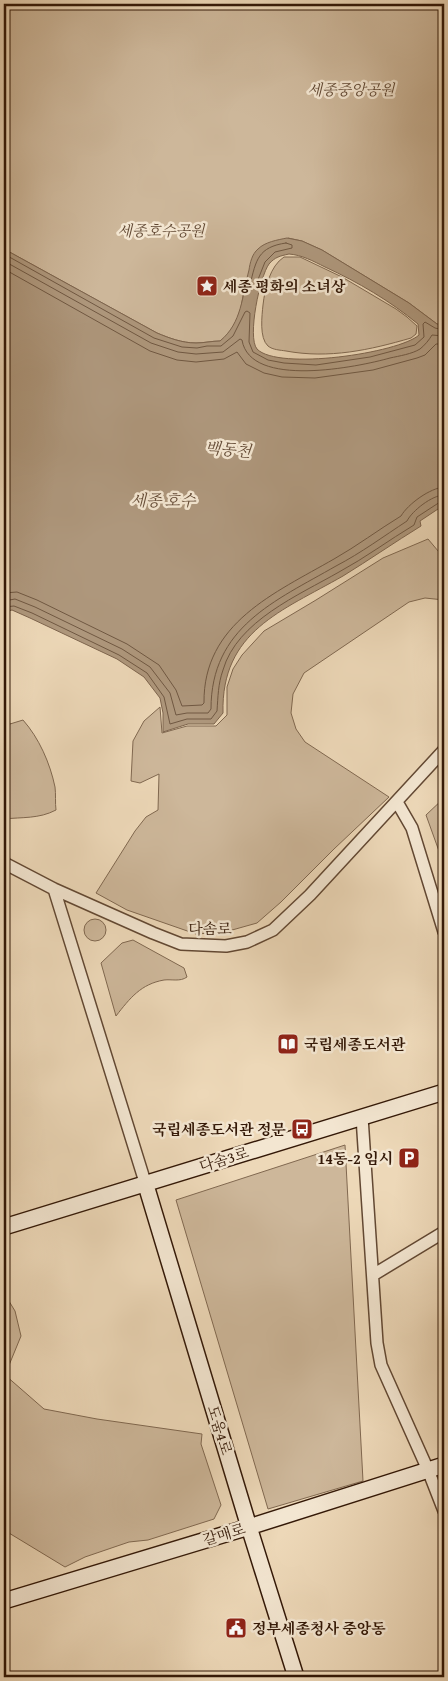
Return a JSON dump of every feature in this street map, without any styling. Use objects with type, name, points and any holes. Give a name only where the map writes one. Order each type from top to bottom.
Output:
[{"type":"street","name":"다솜로","points":[[4,863],[54,889],[153,934],[182,944],[226,946],[247,942],[273,930],[310,894],[444,750]]},
{"type":"street","points":[[396,802],[412,828],[444,932]]},
{"type":"street","points":[[54,889],[145,1182]]},
{"type":"street","name":"다솜3로","points":[[4,1227],[145,1182],[444,1092]]},
{"type":"street","points":[[362,1117],[377,1343],[381,1365],[428,1470],[444,1511]]},
{"type":"street","name":"도움4로","points":[[145,1182],[296,1677]]},
{"type":"street","points":[[373,1275],[444,1232]]},
{"type":"street","name":"갈매로","points":[[4,1601],[249,1527],[444,1465]]},
{"type":"green space","points":[[4,4],[444,4],[444,326],[437,324],[409,303],[322,250],[302,241],[288,238],[245,284],[240,314],[229,334],[220,341],[186,342],[157,333],[4,249]]},
{"type":"green space","points":[[284,257],[300,257],[342,277],[407,317],[417,326],[416,334],[411,338],[380,346],[334,354],[277,350],[268,346],[262,332],[264,298],[272,272]]},
{"type":"green space","points":[[428,539],[444,558],[444,600],[425,598],[409,602],[304,673],[293,694],[291,713],[296,729],[305,742],[389,797],[257,923],[225,932],[196,934],[127,910],[96,893],[135,831],[146,817],[158,810],[159,774],[140,783],[131,781],[133,741],[144,721],[160,707],[162,733],[187,726],[216,726],[227,715],[227,687],[233,669],[242,655],[264,631],[383,558]]},
{"type":"green space","points":[[4,707],[10,724],[23,720],[43,751],[55,787],[56,810],[50,813],[4,819]]},
{"type":"green space","points":[[444,798],[444,865],[426,815]]},
{"type":"green space","points":[[95,919],[103,922],[106,930],[103,938],[95,941],[87,938],[84,930],[87,922]]},
{"type":"green space","points":[[133,940],[184,968],[187,977],[179,980],[164,980],[142,988],[116,1016],[101,963],[122,943]]},
{"type":"green space","points":[[345,1145],[363,1481],[268,1509],[176,1200]]},
{"type":"green space","points":[[4,1293],[15,1311],[21,1336],[5,1375],[44,1409],[97,1419],[202,1434],[201,1444],[221,1505],[214,1519],[148,1540],[129,1542],[85,1557],[65,1567],[4,1530]]},
{"type":"water","name":"세종 호수","points":[[287,238],[302,241],[322,250],[409,303],[437,324],[444,326],[444,505],[420,521],[421,526],[343,576],[278,613],[259,627],[244,643],[232,662],[225,685],[223,713],[214,724],[188,724],[163,732],[163,713],[160,698],[144,677],[117,659],[30,618],[12,610],[4,612],[4,249],[157,333],[181,341],[199,343],[220,341],[227,334],[233,326],[240,308],[254,253],[264,245]],"holes":[[[289,254],[337,273],[385,300],[418,324],[419,335],[407,342],[388,348],[338,357],[288,359],[269,355],[257,349],[254,342],[254,320],[265,271],[276,258]]]},
{"type":"place","name":"세종 평화의 소녀상","points":[[207,286]]},
{"type":"place","name":"국립세종도서관","points":[[288,1044]]},
{"type":"place","name":"국립세종도서관 정문","points":[[302,1129]]},
{"type":"place","name":"14동-2 임시","points":[[409,1158]]},
{"type":"place","name":"정부세종청사 중앙동","points":[[236,1628]]},
{"type":"park label","name":"세종중앙공원","points":[[351,89]]},
{"type":"park label","name":"세종호수공원","points":[[161,230]]},
{"type":"water label","name":"백동천","points":[[228,449]]}]
